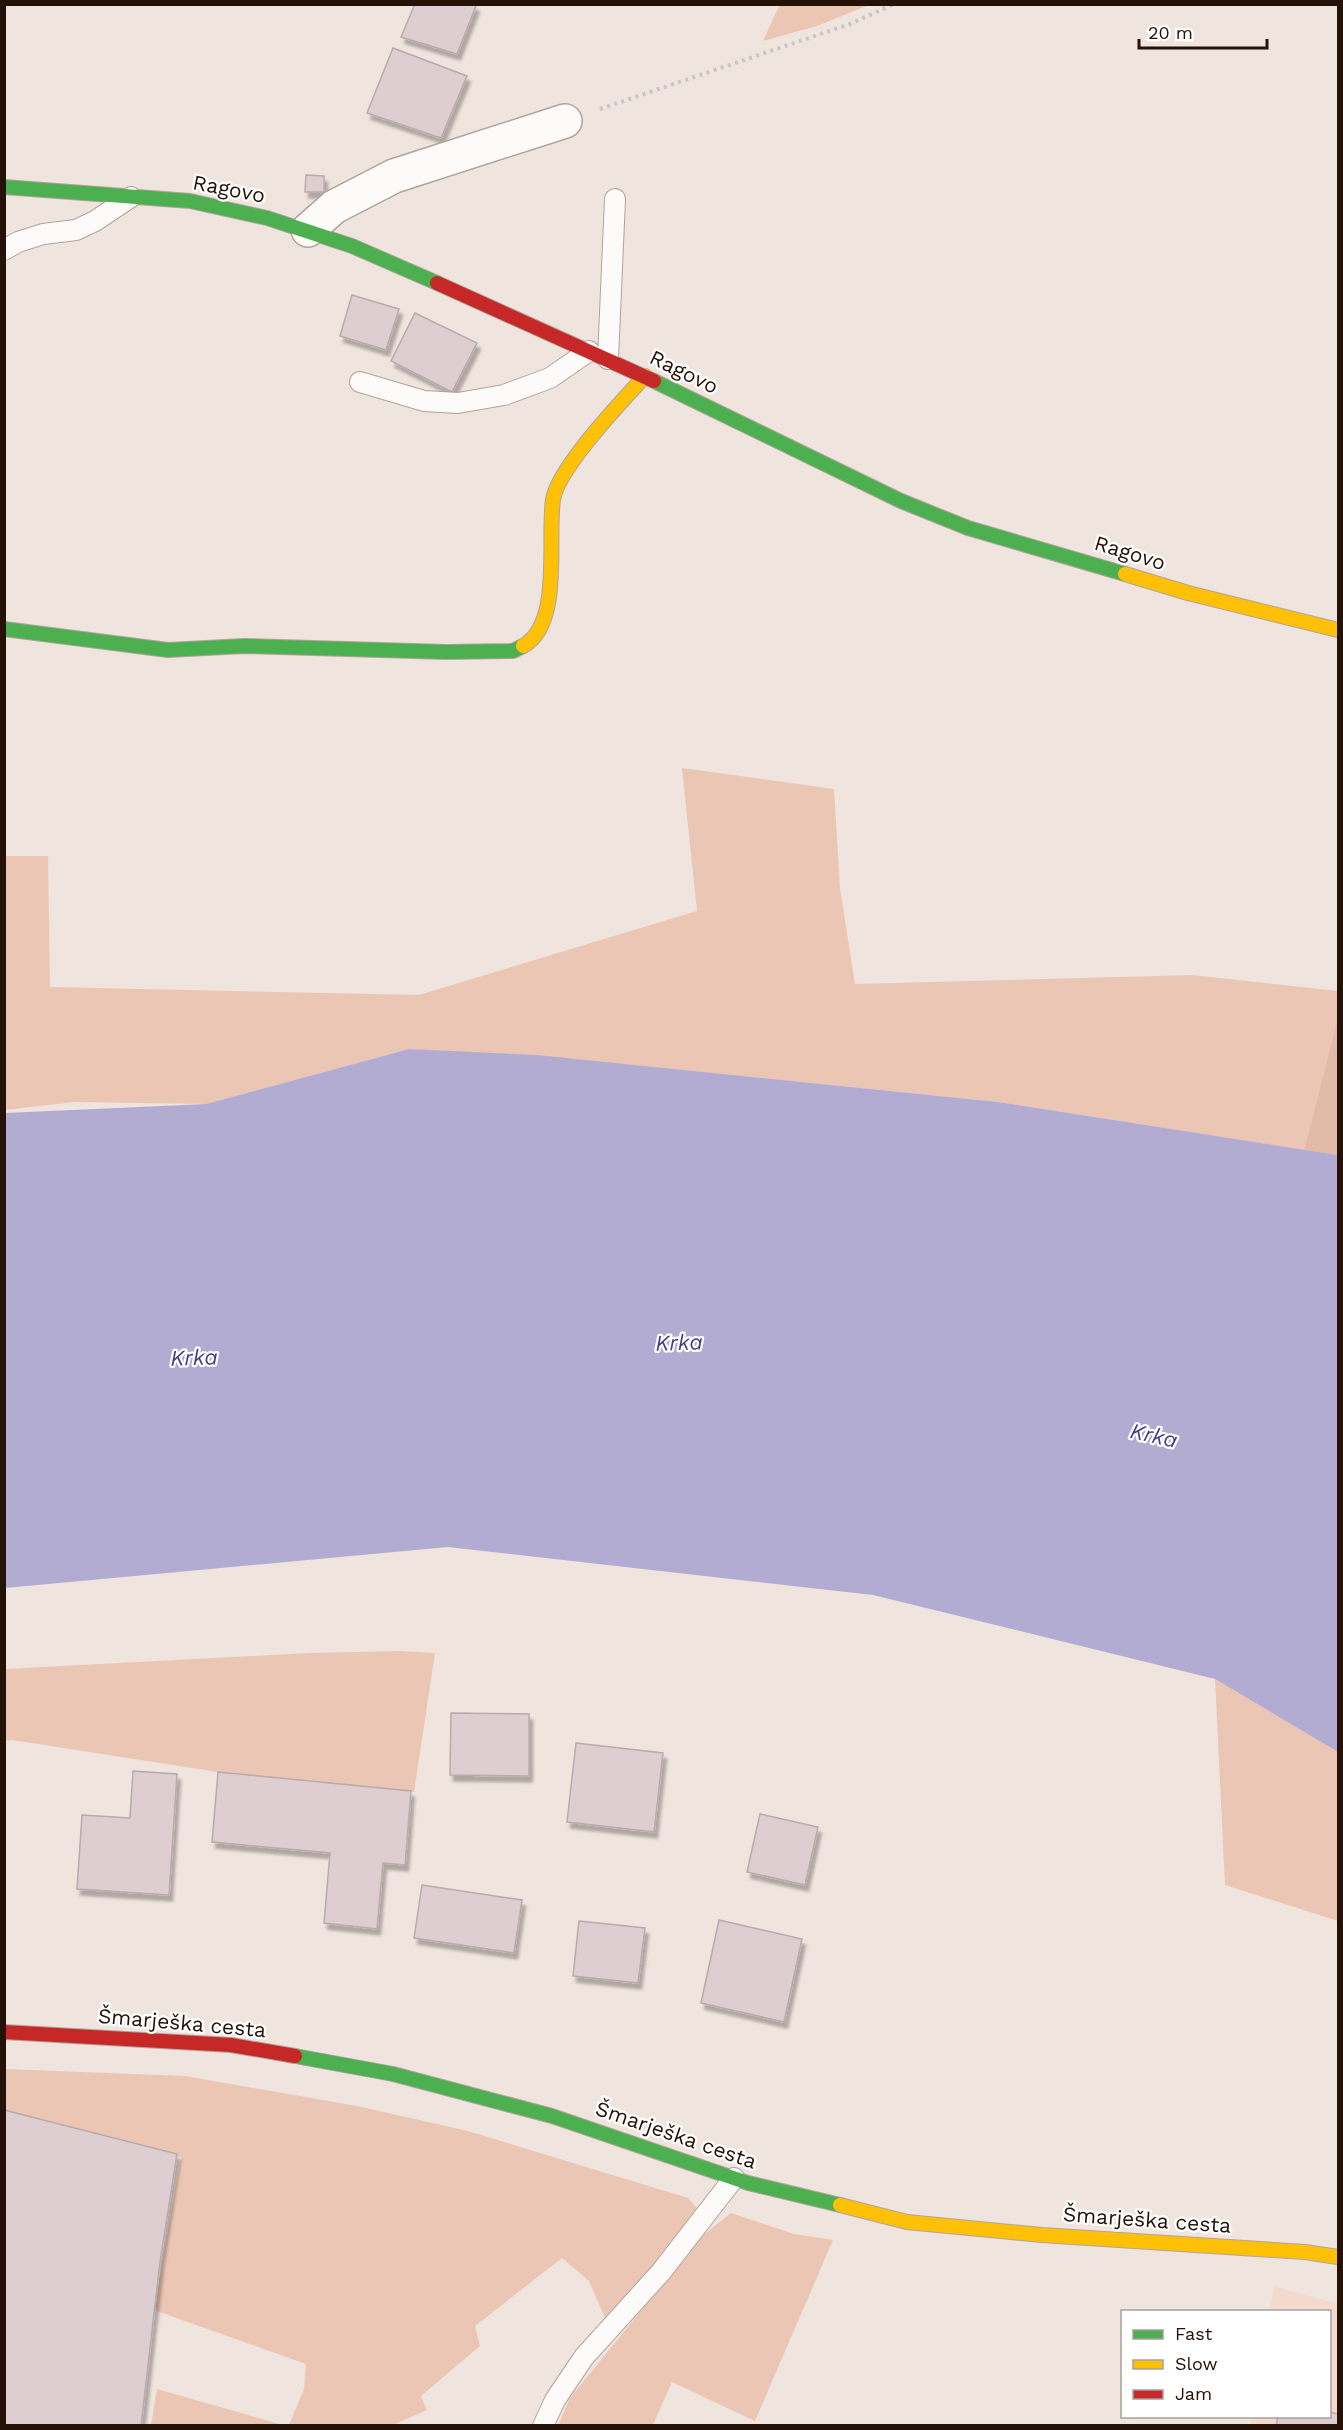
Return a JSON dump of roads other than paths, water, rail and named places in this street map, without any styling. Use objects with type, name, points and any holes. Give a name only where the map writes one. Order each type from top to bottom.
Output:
[{"type":"street","points":[[308,230],[334,207],[394,176],[565,121]]},
{"type":"street","name":"Ragovo","points":[[4,187],[190,201],[267,218],[308,230],[352,246],[608,359],[901,501],[968,528],[1188,593],[1338,630]]},
{"type":"street","points":[[4,630],[168,650],[255,646],[513,651],[533,640],[544,619],[549,598],[553,498],[559,481],[601,425],[645,376]]},
{"type":"street","name":"Šmarješka cesta","points":[[4,2032],[231,2045],[393,2074],[552,2116],[734,2178],[907,2222],[1042,2235],[1305,2252],[1338,2257]]},
{"type":"lane","points":[[4,250],[18,242],[43,234],[76,230],[131,197]]},
{"type":"lane","points":[[608,359],[615,199]]},
{"type":"lane","points":[[360,382],[424,401],[458,403],[504,395],[550,378],[590,351]]},
{"type":"lane","points":[[543,2426],[555,2400],[584,2357],[661,2272],[734,2178]]},
{"type":"water","name":"Krka","points":[[409,1049],[537,1055],[998,1102],[1338,1155],[1338,1752],[1215,1679],[873,1595],[448,1547],[5,1588],[5,1113],[206,1104]]}]
